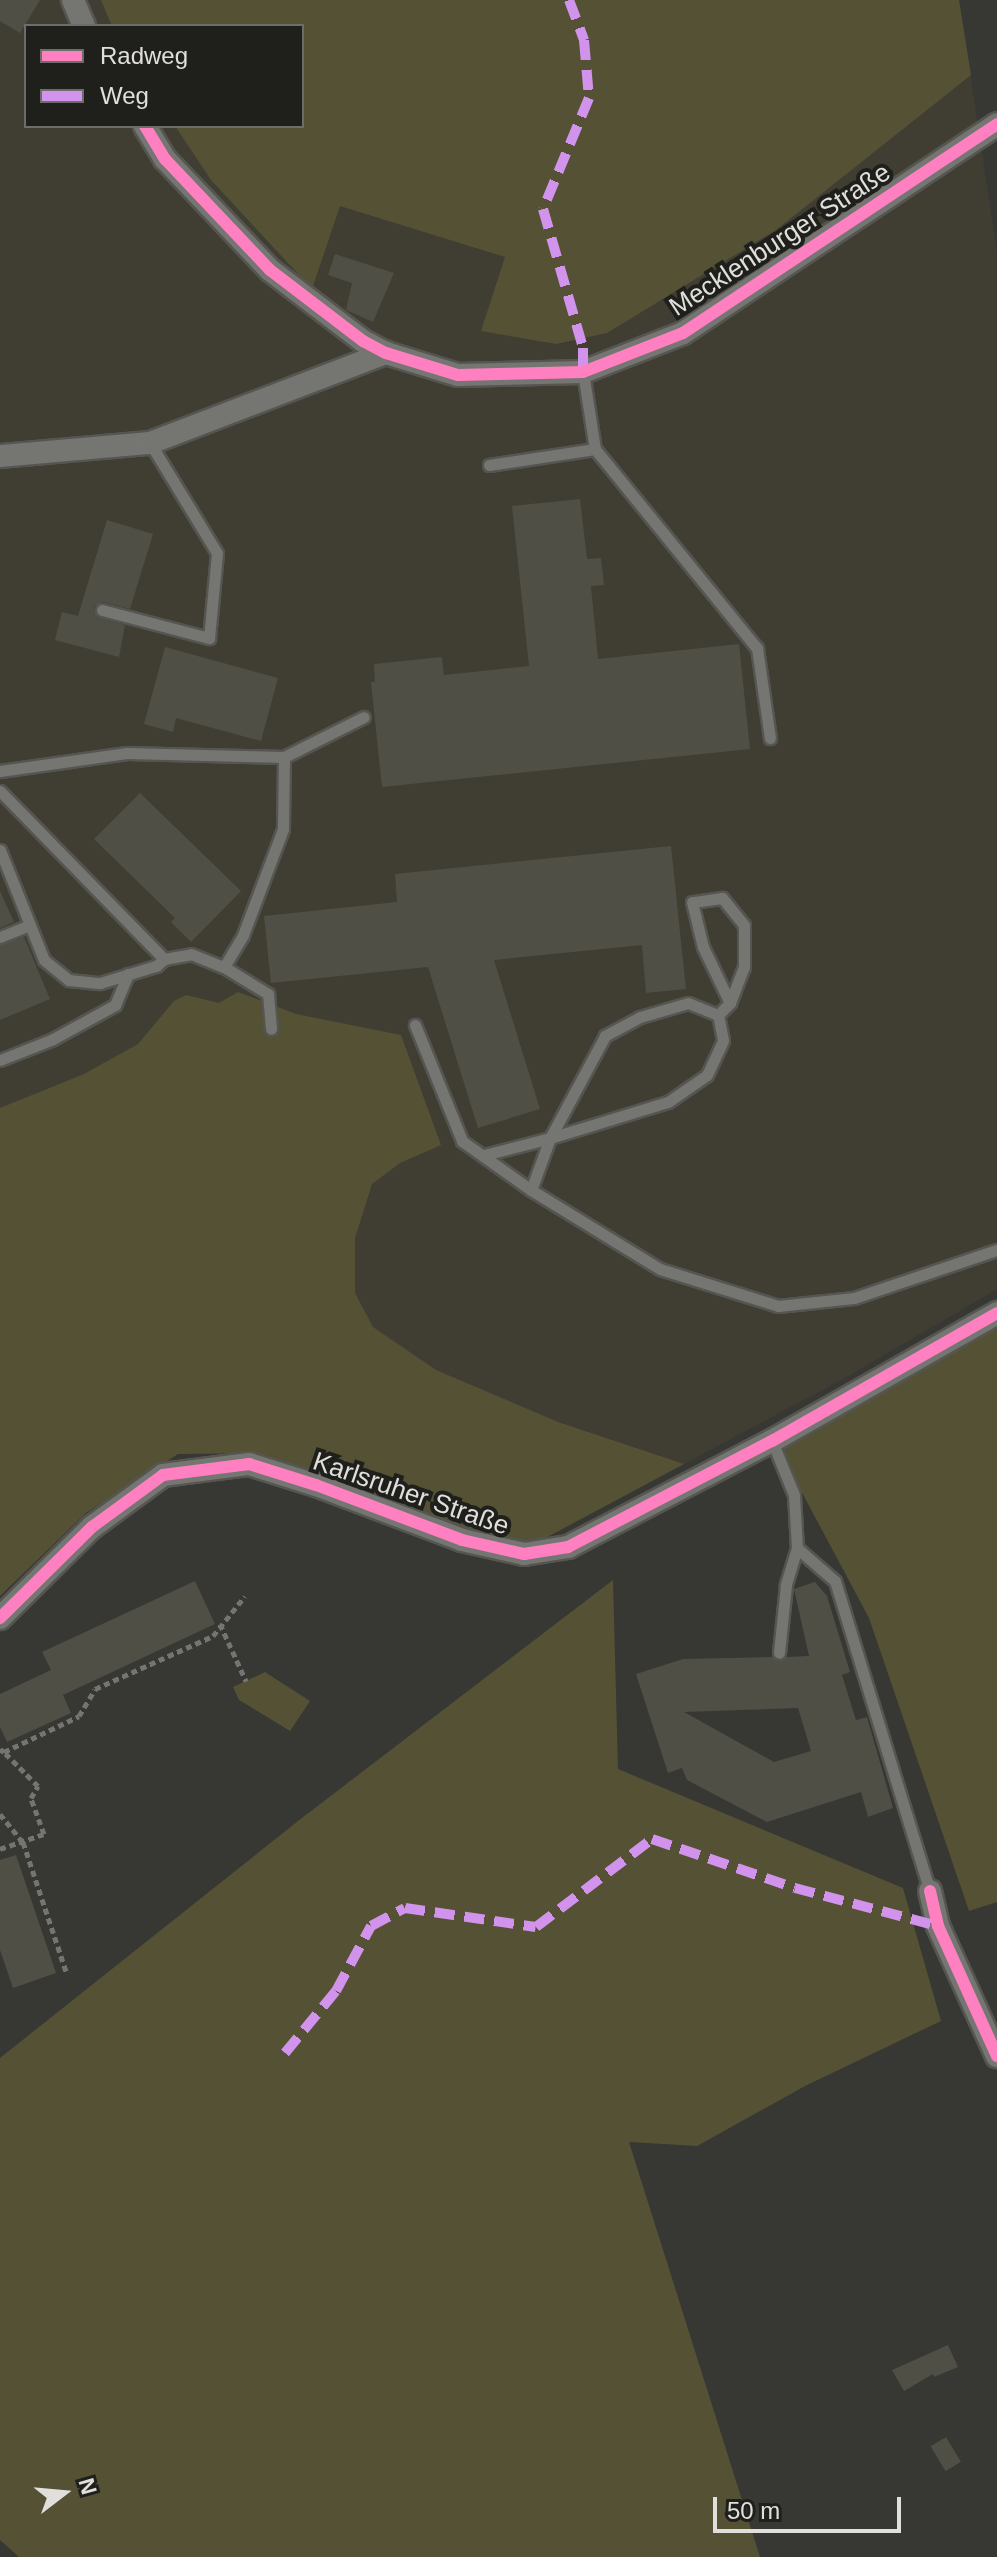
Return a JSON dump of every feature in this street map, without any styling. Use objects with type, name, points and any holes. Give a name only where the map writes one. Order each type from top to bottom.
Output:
[{"type":"street","points":[[73,0],[83,24]]},
{"type":"street","name":"Mecklenburger Straße","points":[[146,128],[165,159],[270,270],[363,341],[386,353],[458,375],[583,372],[683,333],[997,124]]},
{"type":"street","points":[[0,456],[150,443],[386,353]]},
{"type":"street","name":"Karlsruher Straße","points":[[0,1618],[92,1527],[163,1475],[249,1464],[316,1485],[462,1540],[524,1554],[568,1547],[772,1441],[997,1313]]},
{"type":"street","points":[[930,1891],[938,1926],[997,2056]]},
{"type":"lane","points":[[583,372],[595,449],[757,648],[770,738]]},
{"type":"lane","points":[[102,610],[209,638],[217,553],[150,443]]},
{"type":"lane","points":[[489,465],[595,449]]},
{"type":"lane","points":[[0,771],[127,753],[284,757],[364,717]]},
{"type":"lane","points":[[224,967],[243,935],[283,829],[284,757]]},
{"type":"lane","points":[[0,791],[164,959]]},
{"type":"lane","points":[[0,850],[44,960],[69,980],[100,983],[156,966],[164,959],[191,954],[224,967],[268,994],[271,1029]]},
{"type":"lane","points":[[718,1015],[730,1003],[744,967],[744,925],[722,898],[692,902],[703,947],[730,1003]]},
{"type":"lane","points":[[0,937],[30,925]]},
{"type":"lane","points":[[0,1060],[53,1039],[115,1005],[128,974]]},
{"type":"lane","points":[[531,1190],[550,1138],[605,1036],[640,1017],[688,1003],[718,1015]]},
{"type":"lane","points":[[484,1155],[668,1102],[707,1075],[723,1040],[718,1015]]},
{"type":"lane","points":[[415,1025],[462,1141],[531,1190],[660,1269],[778,1306],[854,1298],[997,1250]]},
{"type":"lane","points":[[772,1441],[794,1495],[797,1548],[786,1585],[779,1653]]},
{"type":"lane","points":[[797,1548],[835,1581],[930,1891]]},
{"type":"path","points":[[0,1849],[44,1834],[31,1798],[38,1786],[2,1751],[79,1716],[95,1689],[213,1636],[220,1623],[230,1619],[245,1596]]},
{"type":"path","points":[[220,1623],[246,1681]]},
{"type":"path","points":[[0,1814],[23,1842],[67,1974]]},
{"type":"shaded area","points":[[0,0],[959,0],[997,251],[997,1289],[845,1378],[525,1549],[329,1482],[257,1453],[178,1454],[86,1513],[0,1596]]},
{"type":"shaded area","points":[[101,0],[959,0],[971,75],[776,230],[607,333],[556,344],[481,331],[505,257],[340,206],[312,289],[211,180],[176,128],[304,128],[304,24],[111,24]]},
{"type":"shaded area","points":[[238,992],[296,1014],[401,1035],[441,1145],[400,1163],[372,1184],[355,1238],[355,1293],[373,1327],[436,1370],[558,1422],[684,1464],[525,1549],[460,1532],[257,1453],[178,1454],[86,1513],[0,1596],[0,1108],[84,1074],[138,1044],[174,1001],[186,995],[219,1003]]},
{"type":"shaded area","points":[[997,1299],[997,1902],[969,1911],[869,1618],[768,1429]]},
{"type":"shaded area","points":[[613,1580],[618,1769],[903,1888],[941,2021],[805,2086],[697,2146],[629,2142],[760,2557],[19,2557],[0,2540],[0,2058],[298,1821]]},
{"type":"shaded area","points":[[265,1672],[310,1701],[290,1731],[239,1700],[233,1687]]},
{"type":"building","points":[[0,0],[40,0],[20,33],[0,21]]},
{"type":"building","points":[[335,254],[394,273],[373,322],[346,310],[352,283],[328,275]]},
{"type":"building","points":[[580,499],[587,559],[601,558],[604,585],[591,586],[598,659],[739,644],[750,749],[382,787],[371,682],[375,682],[374,664],[442,657],[444,675],[529,666],[512,506]]},
{"type":"building","points":[[107,520],[153,534],[130,609],[103,602],[94,607],[97,617],[125,625],[119,657],[55,640],[62,612],[78,616]]},
{"type":"building","points":[[165,647],[278,678],[261,741],[176,718],[173,732],[144,724]]},
{"type":"building","points":[[140,793],[241,891],[191,942],[171,922],[175,918],[94,839]]},
{"type":"building","points":[[671,846],[686,989],[646,993],[642,945],[494,960],[540,1109],[478,1128],[428,967],[271,983],[264,916],[397,902],[395,874]]},
{"type":"building","points":[[0,891],[14,922],[0,928]]},
{"type":"building","points":[[24,937],[50,999],[0,1020],[0,945]]},
{"type":"building","points":[[195,1581],[215,1624],[63,1695],[71,1713],[7,1742],[0,1727],[0,1694],[51,1670],[42,1652]]},
{"type":"building","points":[[815,1582],[827,1596],[850,1672],[842,1675],[856,1720],[867,1717],[893,1808],[868,1817],[861,1792],[767,1822],[687,1780],[682,1768],[668,1773],[636,1674],[683,1659],[772,1657],[779,1661],[786,1657],[809,1656],[794,1589]],"holes":[[[798,1708],[811,1751],[774,1762],[684,1712]]]},
{"type":"building","points":[[16,1855],[56,1973],[13,1988],[0,1950],[0,1860]]},
{"type":"building","points":[[948,2345],[958,2367],[934,2377],[933,2374],[904,2391],[892,2370]]},
{"type":"building","points":[[946,2437],[961,2462],[946,2471],[931,2446]]},
{"type":"marked path","points":[[569,0],[584,40],[589,98],[543,209],[583,348],[583,372]]},
{"type":"marked path","points":[[285,2053],[336,1991],[371,1926],[405,1908],[536,1927],[652,1839],[795,1888],[938,1926]]},
{"type":"cycle path","points":[[146,128],[165,159],[270,270],[363,341],[386,353],[458,375],[583,372],[683,333],[997,124]]},
{"type":"cycle path","points":[[0,1618],[92,1527],[163,1475],[249,1464],[316,1485],[462,1540],[524,1554],[568,1547],[772,1441],[997,1313]]},
{"type":"cycle path","points":[[930,1891],[938,1926],[997,2056]]}]
